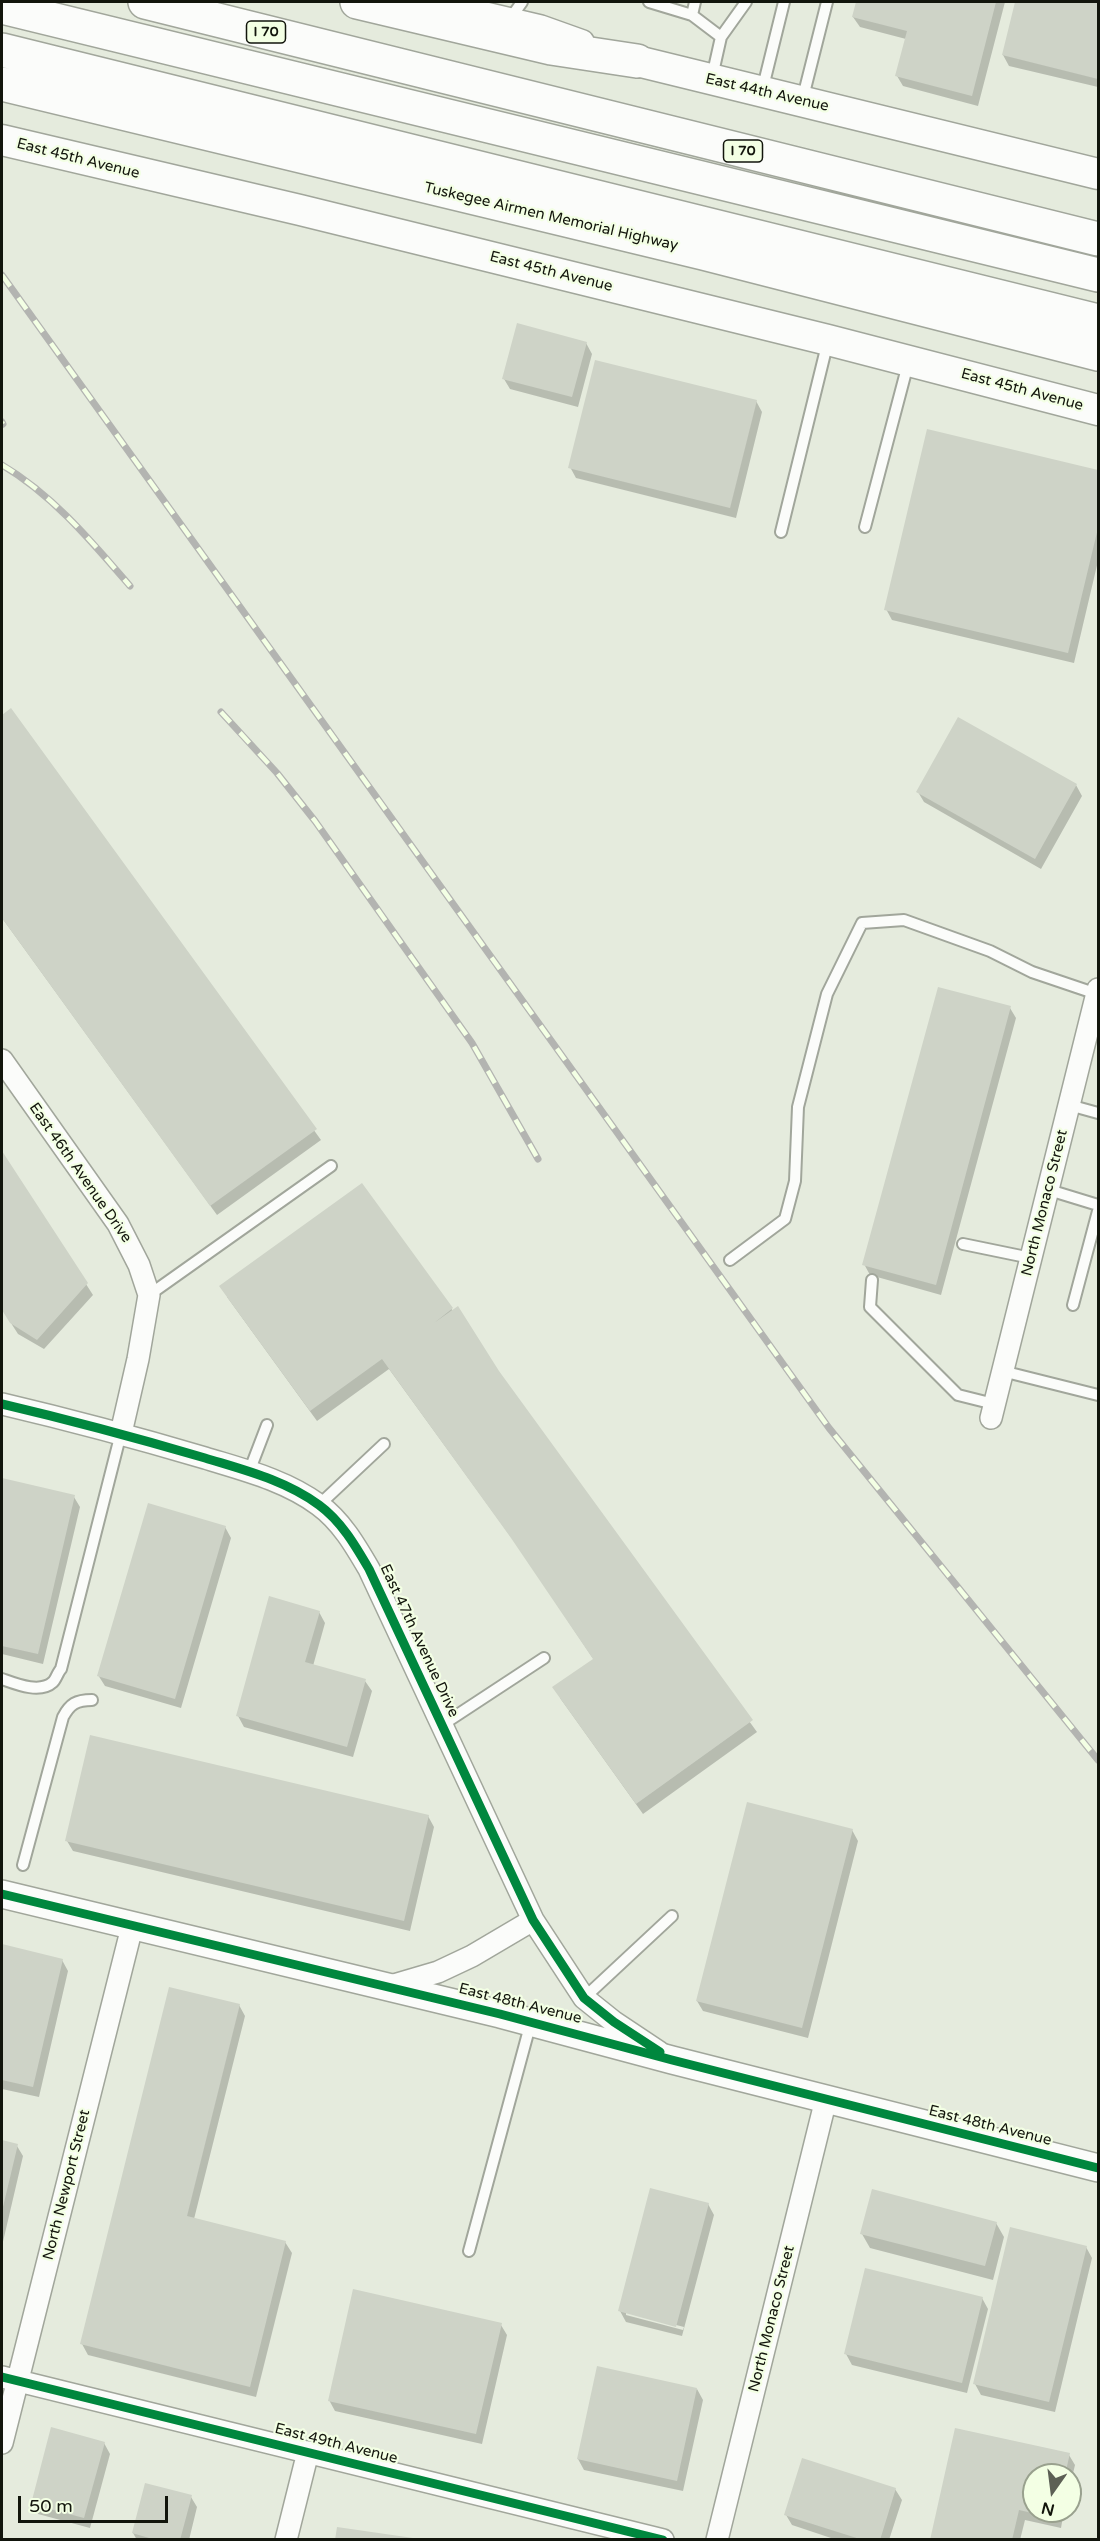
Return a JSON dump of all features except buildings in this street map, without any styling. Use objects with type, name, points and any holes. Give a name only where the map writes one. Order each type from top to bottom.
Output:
[{"type":"highway","name":"I 70","points":[[145,2],[1098,239]]},
{"type":"highway","points":[[216,2],[387,63]]},
{"type":"highway","points":[[357,2],[551,48],[637,61]]},
{"type":"highway","points":[[2,7],[1098,275]]},
{"type":"highway","points":[[2,50],[1098,321]]},
{"type":"highway","name":"Tuskegee Airmen Memorial Highway","points":[[2,84],[703,253],[1098,354]]},
{"type":"main road","name":"East 44th Avenue","points":[[637,61],[1098,174]]},
{"type":"main road","name":"East 45th Avenue","points":[[2,140],[300,210],[828,340],[1098,410]]},
{"type":"street","name":"East 44th Avenue","points":[[439,2],[516,10],[541,26],[637,61]]},
{"type":"street","name":"North Monaco Street","points":[[992,1411],[1098,991]]},
{"type":"street","name":"East 46th Avenue Drive","points":[[2,1060],[118,1224],[139,1264],[149,1295],[138,1359],[121,1433]]},
{"type":"street","name":"East 47th Avenue Drive","points":[[2,1404],[121,1433],[271,1479],[319,1505],[336,1520],[351,1538],[369,1569],[533,1920],[584,1998],[614,2022],[672,2060]]},
{"type":"street","name":"East 48th Avenue","points":[[2,1894],[531,2022],[1098,2169]]},
{"type":"street","points":[[387,1987],[438,1972],[464,1960],[533,1920]]},
{"type":"street","name":"North Newport Street","points":[[2,2443],[9,2379],[132,1927]]},
{"type":"street","name":"North Monaco Street","points":[[717,2540],[826,2099]]},
{"type":"street","name":"East 49th Avenue","points":[[9,2379],[663,2540]]},
{"type":"street","points":[[286,2540],[308,2452]]},
{"type":"lane","points":[[649,2],[692,15],[721,37]]},
{"type":"lane","points":[[692,15],[695,2]]},
{"type":"lane","points":[[711,80],[721,37],[746,2]]},
{"type":"lane","points":[[762,92],[784,2]]},
{"type":"lane","points":[[802,101],[827,2]]},
{"type":"lane","points":[[781,532],[828,340]]},
{"type":"lane","points":[[865,527],[908,361]]},
{"type":"lane","points":[[730,1260],[785,1219],[795,1181],[798,1107],[824,1005],[827,994],[862,923],[904,920],[990,951],[1032,972],[1098,991]]},
{"type":"lane","points":[[1069,1105],[1098,1113]]},
{"type":"lane","points":[[149,1295],[331,1166]]},
{"type":"lane","points":[[1049,1190],[1098,1205]]},
{"type":"lane","points":[[1073,1305],[1098,1211]]},
{"type":"lane","points":[[963,1244],[1031,1258]]},
{"type":"lane","points":[[872,1280],[870,1307],[910,1350],[958,1395],[992,1411]]},
{"type":"lane","points":[[1002,1371],[1098,1395]]},
{"type":"lane","points":[[249,1472],[267,1425]]},
{"type":"lane","points":[[2,1679],[27,1687],[41,1687],[53,1682],[61,1669],[121,1433]]},
{"type":"lane","points":[[319,1505],[384,1444]]},
{"type":"lane","points":[[442,1725],[544,1658]]},
{"type":"lane","points":[[23,1865],[63,1717],[69,1706],[80,1700],[92,1700]]},
{"type":"lane","points":[[584,1998],[672,1916]]},
{"type":"lane","points":[[469,2251],[531,2022]]},
{"type":"railway","points":[[2,275],[829,1428],[1098,1760]]},
{"type":"railway","points":[[2,465],[21,477],[55,505],[130,586]]},
{"type":"railway","points":[[221,712],[277,773],[315,821],[472,1043],[538,1159]]},
{"type":"cycle path","points":[[2,1404],[129,1436],[249,1472],[278,1482],[306,1496],[327,1511],[353,1542],[369,1569],[533,1920],[584,1998],[614,2022],[660,2052]]},
{"type":"cycle path","points":[[2,1894],[500,2014],[1098,2168]]},
{"type":"cycle path","points":[[2,2377],[663,2540]]}]
